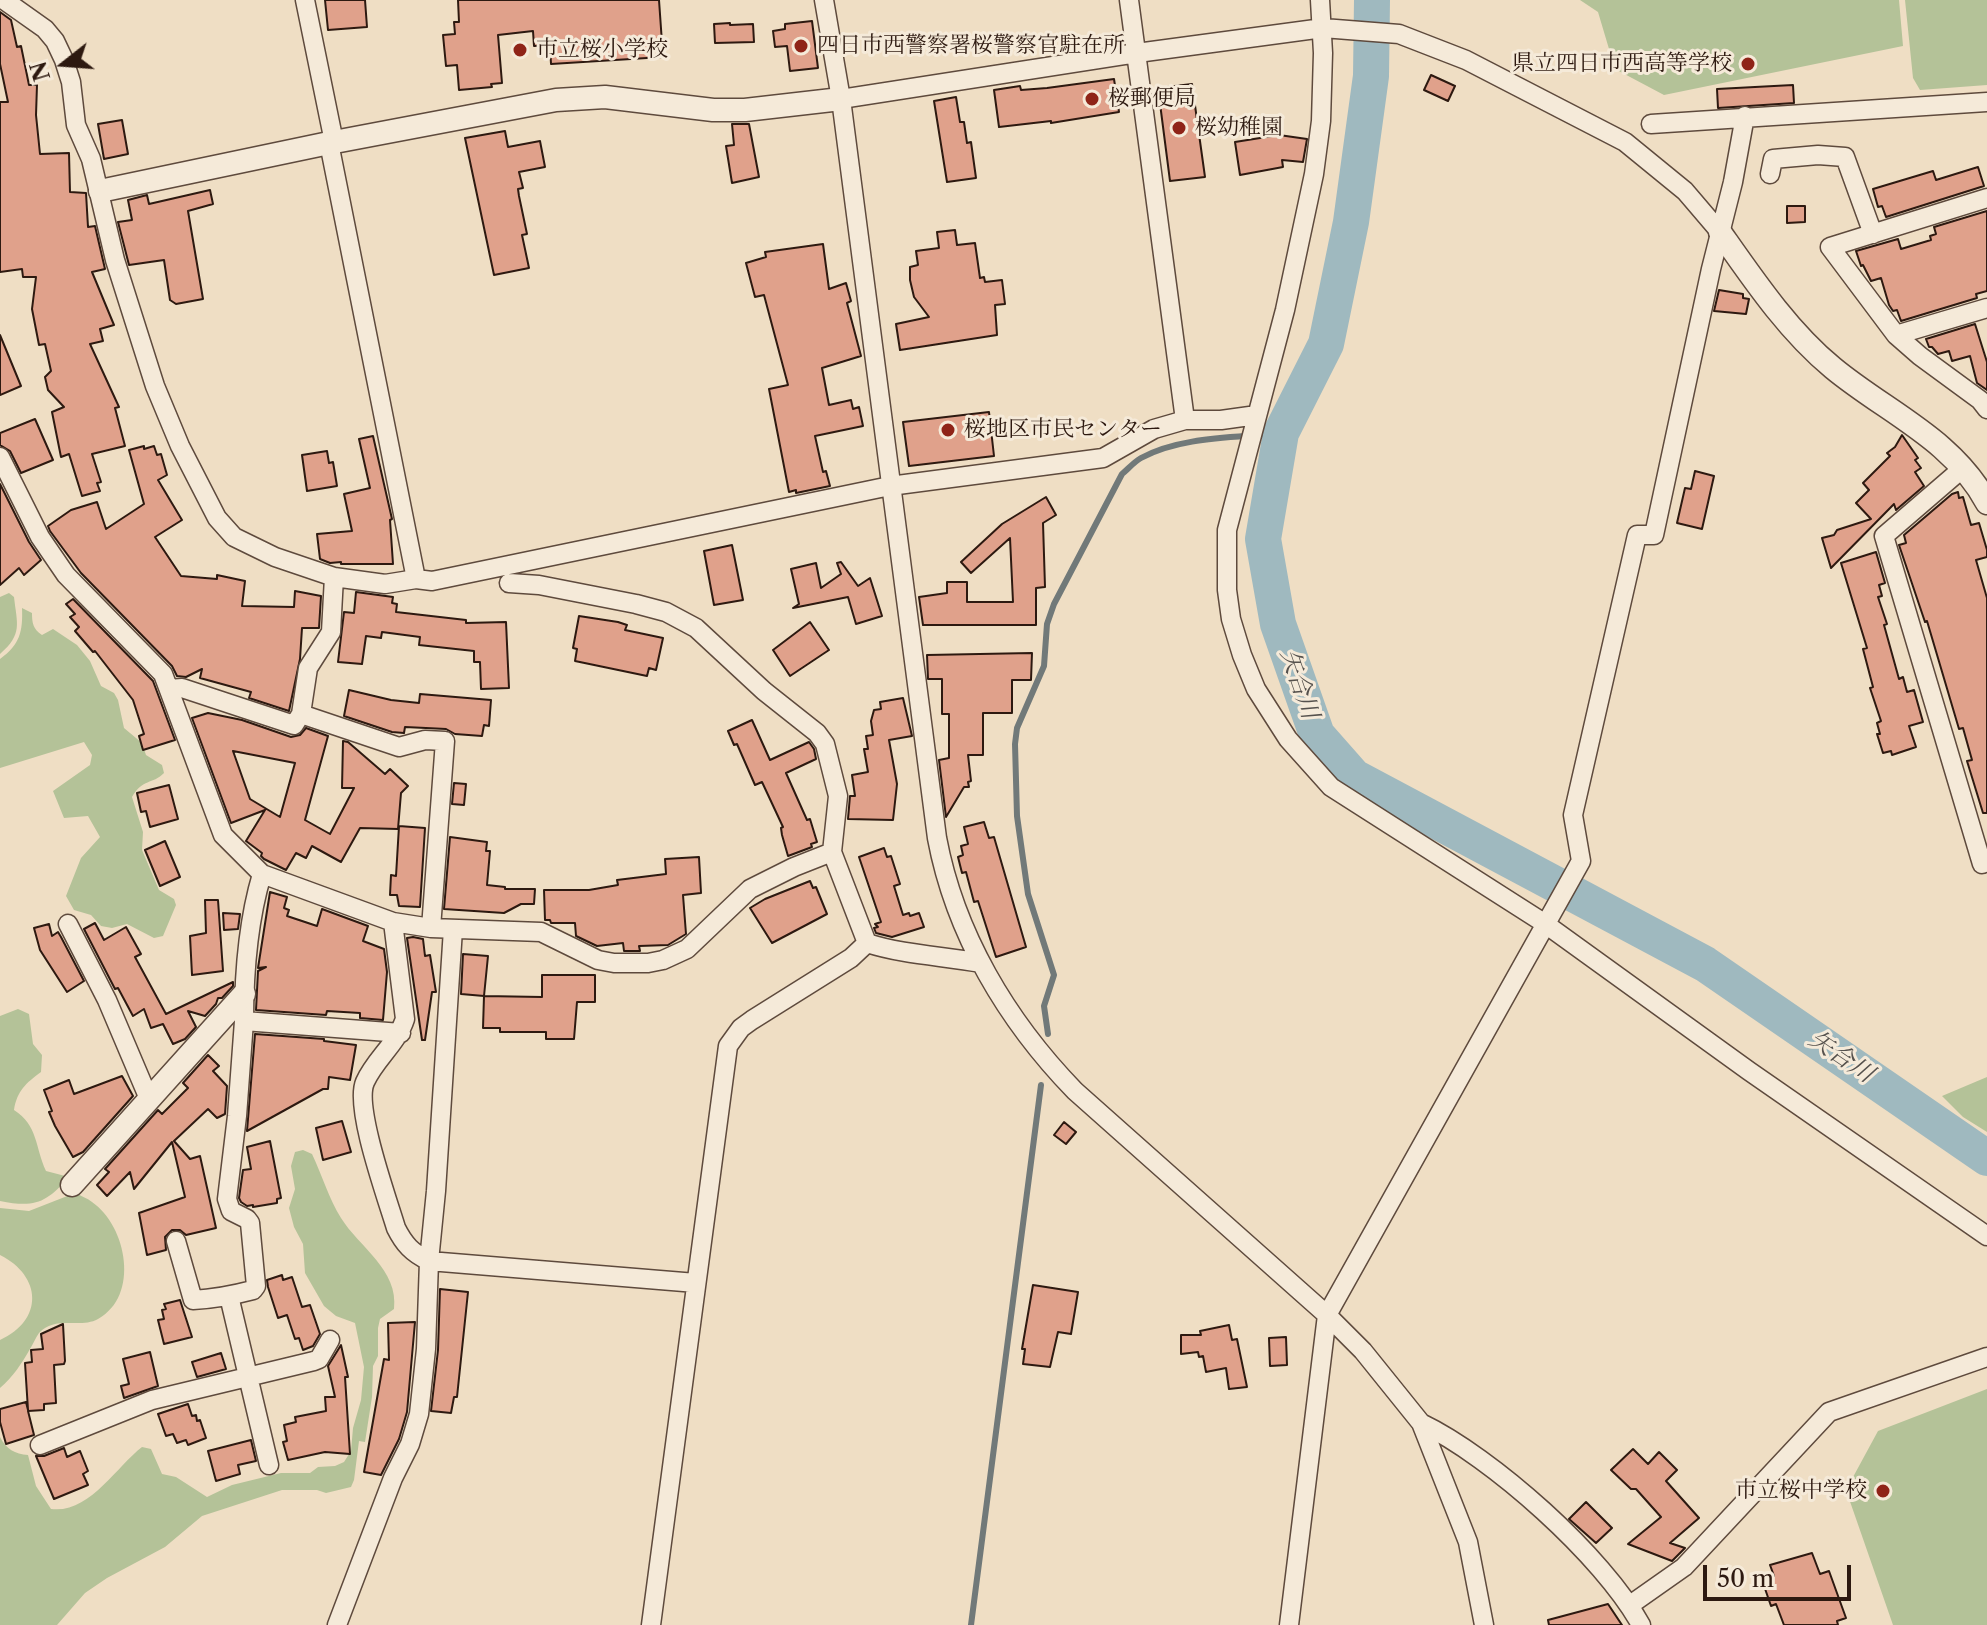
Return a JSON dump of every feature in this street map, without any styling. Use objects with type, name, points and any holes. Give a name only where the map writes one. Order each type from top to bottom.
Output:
[{"type":"street","points":[[4,0],[45,29],[55,41],[71,82],[76,125],[91,159],[115,260],[155,386],[180,446],[217,518],[234,537],[275,557],[334,577],[385,584],[416,579],[432,581],[890,486],[1103,458],[1154,429],[1185,420],[1256,419]]},
{"type":"street","points":[[305,0],[416,579]]},
{"type":"street","points":[[824,0],[841,99],[939,851],[954,904],[981,963],[1034,1045],[1075,1091],[1327,1315],[1363,1351],[1421,1423],[1468,1542],[1484,1625]]},
{"type":"street","points":[[1129,0],[1185,420]]},
{"type":"street","points":[[1320,0],[1323,28],[1321,121],[1314,174],[1285,310],[1227,530],[1227,590],[1231,619],[1256,689],[1273,718],[1308,764],[1331,787],[1547,918],[1761,1080],[1987,1236]]},
{"type":"street","points":[[100,191],[331,142],[556,100],[605,97],[713,110],[745,110],[841,99],[1323,28],[1399,34],[1466,60],[1625,142],[1685,191],[1786,319],[1831,367],[1938,441],[1978,485],[1987,503]]},
{"type":"street","points":[[1651,124],[1987,102]]},
{"type":"street","points":[[1289,1625],[1327,1315],[1581,861],[1573,815],[1637,535],[1654,535],[1745,116]]},
{"type":"street","points":[[1770,174],[1773,159],[1818,155],[1845,157],[1873,234]]},
{"type":"street","points":[[1987,198],[1830,247],[1896,335],[1980,400],[1987,409]]},
{"type":"street","points":[[1896,335],[1987,308]]},
{"type":"street","points":[[0,457],[40,537],[66,575],[163,674],[223,835],[262,874],[393,922],[431,928],[541,932],[598,960],[614,963],[663,960],[696,941],[750,889],[832,852]]},
{"type":"street","points":[[1963,468],[1884,536],[1982,864],[1987,862]]},
{"type":"street","points":[[169,689],[182,688],[294,725],[301,714],[308,668],[331,632],[334,577]]},
{"type":"street","points":[[509,583],[539,585],[666,612],[696,628],[764,691],[817,733],[825,744],[838,796],[832,852],[867,943]]},
{"type":"street","points":[[301,714],[399,747],[425,740],[445,741],[431,928]]},
{"type":"street","points":[[176,1241],[193,1300],[253,1290],[257,1280],[250,1223],[231,1211],[227,1199],[237,1116],[253,904],[262,874]]},
{"type":"street","points":[[393,922],[405,1009],[401,1033],[369,1072],[361,1097],[396,1228],[405,1245],[429,1261],[696,1283]]},
{"type":"street","points":[[68,924],[107,1000],[149,1099]]},
{"type":"street","points":[[337,1625],[393,1478],[415,1433],[426,1349],[429,1261],[453,929]]},
{"type":"street","points":[[867,943],[885,949],[981,963]]},
{"type":"street","points":[[651,1625],[728,1046],[741,1028],[851,958],[867,943]]},
{"type":"street","points":[[72,1185],[244,994]]},
{"type":"street","points":[[244,1021],[401,1033]]},
{"type":"street","points":[[229,1296],[269,1465]]},
{"type":"street","points":[[40,1445],[152,1400],[314,1361],[319,1359],[330,1340]]},
{"type":"street","points":[[1630,1605],[1684,1567],[1829,1412],[1987,1357]]},
{"type":"street","points":[[1421,1423],[1448,1436],[1556,1523],[1630,1605],[1641,1625]]},
{"type":"green space","points":[[1580,0],[1899,0],[1903,46],[1664,95],[1615,69],[1598,12]]},
{"type":"green space","points":[[1905,0],[1987,0],[1987,85],[1920,90],[1913,78]]},
{"type":"green space","points":[[9,593],[14,597],[17,628],[0,654],[0,597]]},
{"type":"green space","points":[[22,608],[32,613],[34,626],[42,635],[53,629],[77,645],[90,661],[101,686],[114,693],[118,700],[124,728],[142,743],[146,755],[162,765],[164,773],[140,787],[132,797],[143,832],[142,850],[159,890],[174,899],[176,905],[163,936],[154,938],[127,924],[112,928],[101,926],[91,915],[74,910],[66,896],[81,858],[100,837],[88,816],[64,818],[53,791],[90,765],[92,755],[84,742],[0,768],[0,659],[19,637]]},
{"type":"green space","points":[[18,1009],[29,1014],[33,1044],[42,1055],[41,1072],[23,1088],[14,1110],[28,1122],[46,1171],[69,1177],[46,1198],[22,1204],[0,1201],[0,1016]]},
{"type":"green space","points":[[1987,1077],[1987,1132],[1963,1117],[1942,1096]]},
{"type":"green space","points":[[303,1150],[312,1154],[337,1211],[384,1271],[394,1295],[394,1309],[380,1319],[378,1356],[373,1366],[365,1442],[359,1441],[351,1487],[326,1493],[282,1490],[202,1516],[165,1547],[85,1593],[57,1625],[0,1625],[0,1437],[11,1450],[28,1455],[36,1486],[51,1509],[65,1509],[90,1497],[142,1447],[151,1449],[162,1474],[176,1477],[207,1497],[232,1485],[281,1473],[310,1473],[318,1467],[344,1462],[351,1451],[364,1367],[355,1323],[336,1316],[324,1306],[305,1273],[303,1244],[289,1208],[295,1189],[291,1166],[295,1152]]},
{"type":"green space","points":[[75,1193],[92,1202],[114,1227],[124,1261],[120,1294],[111,1308],[98,1319],[83,1323],[60,1323],[45,1328],[17,1370],[0,1388],[0,1340],[24,1321],[32,1298],[24,1274],[0,1255],[0,1208],[29,1211]]},
{"type":"green space","points":[[1987,1389],[1987,1625],[1893,1625],[1846,1490],[1878,1431]]},
{"type":"building","points":[[325,0],[365,0],[367,27],[328,30]]},
{"type":"building","points":[[458,0],[659,0],[663,57],[551,64],[550,45],[534,46],[533,31],[498,35],[502,83],[459,90],[457,65],[446,66],[443,35],[455,34],[454,22],[459,22]]},
{"type":"building","points":[[0,12],[11,20],[17,47],[21,46],[29,85],[37,85],[40,154],[69,153],[70,192],[86,193],[88,227],[95,226],[105,269],[92,272],[114,325],[100,329],[103,341],[90,344],[119,407],[115,408],[125,446],[92,454],[101,482],[97,483],[100,491],[82,496],[69,454],[61,457],[52,412],[64,407],[48,390],[45,377],[51,371],[45,344],[39,345],[32,309],[36,277],[23,277],[22,269],[0,272],[0,102],[8,102],[0,64]]},
{"type":"building","name":"四日市西警察署桜警察官駐在所","points":[[812,21],[818,68],[790,71],[787,46],[775,47],[773,31],[785,29],[785,24]]},
{"type":"building","points":[[714,24],[753,24],[754,42],[715,43]]},
{"type":"building","points":[[1431,75],[1455,86],[1448,101],[1424,90]]},
{"type":"building","points":[[1114,79],[1119,112],[1051,123],[999,127],[994,90],[1020,86],[1021,90],[1047,88]]},
{"type":"building","points":[[1192,84],[1205,177],[1170,181],[1158,88]]},
{"type":"building","points":[[1793,85],[1794,103],[1718,108],[1717,89]]},
{"type":"building","points":[[956,97],[967,143],[971,142],[976,178],[947,182],[934,101]]},
{"type":"building","points":[[122,120],[128,154],[104,159],[98,124]]},
{"type":"building","points":[[732,124],[749,124],[759,177],[732,183],[726,146],[734,145]]},
{"type":"building","points":[[505,131],[508,147],[540,141],[545,167],[519,172],[523,188],[518,189],[527,234],[522,235],[529,268],[494,275],[465,138]]},
{"type":"building","points":[[1279,135],[1307,139],[1303,162],[1282,160],[1283,167],[1240,175],[1235,142]]},
{"type":"building","points":[[1978,167],[1984,186],[1886,217],[1882,206],[1878,207],[1873,189],[1933,171],[1936,180]]},
{"type":"building","points":[[210,190],[213,204],[188,211],[203,299],[176,304],[170,300],[164,260],[129,265],[118,222],[132,220],[128,200],[147,195],[149,204]]},
{"type":"building","points":[[1787,206],[1805,206],[1805,222],[1787,223]]},
{"type":"building","points":[[1987,211],[1987,291],[1976,294],[1977,298],[1901,321],[1897,310],[1893,311],[1889,305],[1881,278],[1871,281],[1856,251],[1898,239],[1901,249],[1931,240],[1930,236],[1936,234],[1934,227]]},
{"type":"building","points":[[955,230],[957,245],[975,243],[980,278],[984,277],[985,282],[1002,280],[1005,304],[995,305],[997,335],[900,350],[896,324],[929,317],[914,297],[910,280],[910,267],[918,265],[916,251],[939,248],[937,232]]},
{"type":"building","points":[[823,244],[829,289],[846,283],[851,301],[847,303],[861,356],[822,368],[829,405],[851,400],[853,409],[859,407],[863,426],[815,436],[823,472],[826,471],[830,486],[796,493],[796,490],[789,492],[769,389],[788,385],[764,295],[755,297],[746,263],[766,257],[765,252]]},
{"type":"building","points":[[1719,290],[1743,294],[1743,298],[1749,299],[1746,314],[1714,311]]},
{"type":"building","points":[[1975,324],[1987,362],[1987,390],[1977,383],[1970,356],[1952,361],[1949,351],[1938,354],[1929,347],[1926,339]]},
{"type":"building","points":[[0,335],[21,386],[0,395]]},
{"type":"building","name":"桜地区市民センター","points":[[989,412],[994,456],[909,466],[903,422]]},
{"type":"building","points":[[35,419],[53,460],[21,473],[10,451],[0,445],[0,433]]},
{"type":"building","points":[[1902,435],[1918,458],[1915,460],[1921,468],[1915,472],[1924,486],[1896,510],[1894,504],[1831,568],[1822,538],[1871,519],[1856,503],[1869,490],[1863,483],[1890,456],[1887,453]]},
{"type":"building","points":[[373,436],[392,519],[393,564],[330,563],[320,559],[317,534],[352,531],[344,494],[370,488],[359,439]]},
{"type":"building","points":[[144,446],[144,449],[154,446],[157,455],[161,454],[167,475],[158,480],[182,520],[155,537],[181,576],[217,579],[217,575],[245,581],[242,606],[294,607],[295,591],[321,596],[319,628],[302,628],[300,659],[289,711],[249,698],[251,692],[200,678],[202,669],[186,677],[177,676],[172,666],[81,573],[50,531],[48,526],[71,510],[97,502],[106,529],[144,504],[129,450]]},
{"type":"building","points":[[327,451],[329,463],[333,462],[337,486],[307,491],[302,455]]},
{"type":"building","points":[[1695,471],[1714,476],[1702,529],[1677,523],[1685,488],[1691,489]]},
{"type":"building","points":[[0,484],[41,560],[24,575],[19,568],[0,585]]},
{"type":"building","points":[[1958,492],[1959,498],[1963,497],[1971,525],[1979,523],[1987,550],[1987,557],[1976,560],[1987,598],[1987,813],[1983,813],[1967,761],[1972,760],[1963,728],[1959,729],[1927,621],[1899,545],[1906,543],[1904,535]]},
{"type":"building","points":[[1046,497],[1056,515],[1043,523],[1045,587],[1036,588],[1036,625],[923,625],[919,597],[947,593],[947,582],[967,582],[967,602],[1013,602],[1010,538],[971,573],[961,562],[1002,524]]},
{"type":"building","points":[[732,545],[743,600],[714,605],[704,551]]},
{"type":"building","points":[[1876,552],[1885,583],[1879,585],[1882,596],[1878,597],[1887,624],[1884,625],[1899,679],[1903,677],[1907,692],[1914,690],[1923,722],[1909,726],[1916,747],[1892,755],[1891,751],[1883,753],[1877,734],[1880,734],[1877,723],[1881,721],[1870,688],[1873,687],[1863,649],[1867,648],[1841,563]]},
{"type":"building","points":[[841,562],[858,586],[870,578],[882,616],[856,624],[848,597],[793,608],[799,604],[791,569],[816,563],[821,588],[841,574],[837,563]]},
{"type":"building","points":[[356,592],[393,597],[392,603],[397,604],[396,612],[466,620],[466,623],[506,622],[509,688],[481,689],[480,662],[474,662],[474,651],[419,645],[420,637],[382,632],[381,638],[366,636],[362,664],[338,662],[344,612],[354,613]]},
{"type":"building","points":[[73,599],[153,681],[175,740],[143,750],[139,736],[144,734],[133,700],[95,651],[75,631],[79,627],[70,617],[75,614],[66,604]]},
{"type":"building","points":[[579,616],[618,622],[627,625],[625,630],[663,638],[656,670],[649,668],[647,676],[575,661],[577,649],[573,648]]},
{"type":"building","points":[[810,622],[829,650],[790,676],[773,650]]},
{"type":"building","points":[[1032,653],[1031,680],[1012,680],[1012,713],[983,713],[983,755],[968,755],[969,787],[964,787],[946,817],[939,760],[949,758],[949,714],[942,714],[942,679],[928,679],[927,655]]},
{"type":"building","points":[[349,690],[419,703],[420,694],[491,700],[489,726],[484,725],[482,736],[455,734],[446,729],[405,727],[404,733],[392,732],[344,716]]},
{"type":"building","points":[[903,698],[912,736],[889,740],[897,784],[893,820],[848,819],[850,796],[855,796],[852,775],[868,772],[864,749],[868,749],[866,736],[873,735],[871,721],[874,710],[881,709],[880,702]]},
{"type":"building","points":[[208,713],[242,720],[291,737],[300,735],[306,728],[328,736],[305,820],[330,834],[354,788],[342,788],[343,741],[348,742],[385,774],[390,769],[408,786],[401,793],[398,829],[360,828],[341,862],[312,846],[306,858],[296,853],[286,870],[264,859],[262,853],[246,841],[265,810],[231,823],[192,718]],"holes":[[[233,751],[295,763],[280,817],[250,799]]]},
{"type":"building","points":[[752,720],[770,760],[809,742],[814,749],[816,759],[786,773],[807,820],[810,819],[817,842],[788,856],[783,827],[762,782],[755,785],[728,731]]},
{"type":"building","points":[[454,783],[466,784],[464,805],[452,804]]},
{"type":"building","points":[[169,785],[178,819],[150,827],[146,811],[141,812],[137,793]]},
{"type":"building","points":[[984,822],[989,838],[994,837],[1026,947],[996,957],[978,901],[974,902],[966,872],[962,873],[958,857],[963,855],[961,846],[968,844],[964,827]]},
{"type":"building","points":[[399,826],[425,828],[420,907],[399,906],[397,895],[390,895],[391,875],[396,876]]},
{"type":"building","points":[[450,837],[487,842],[486,851],[490,851],[487,885],[505,889],[535,889],[534,904],[521,904],[504,913],[444,909]]},
{"type":"building","points":[[165,841],[180,877],[160,886],[145,850]]},
{"type":"building","points":[[884,848],[887,857],[891,856],[900,884],[894,886],[903,915],[919,913],[924,927],[892,937],[876,933],[874,928],[878,927],[875,924],[881,922],[859,857]]},
{"type":"building","points":[[699,857],[701,893],[683,895],[686,934],[668,945],[639,946],[640,951],[624,951],[623,943],[597,946],[576,936],[575,923],[545,920],[544,890],[589,890],[618,885],[617,880],[666,874],[665,859]]},
{"type":"building","points":[[810,881],[813,888],[816,887],[827,914],[772,943],[750,908]]},
{"type":"building","points":[[270,892],[287,897],[284,908],[289,910],[287,916],[317,926],[322,909],[368,926],[363,941],[384,949],[387,972],[383,1020],[360,1018],[360,1013],[327,1011],[326,1015],[256,1010],[258,971],[266,967],[258,968]]},
{"type":"building","points":[[205,900],[218,900],[223,971],[192,975],[190,936],[206,933]]},
{"type":"building","points":[[223,913],[240,914],[238,929],[224,930]]},
{"type":"building","points":[[95,923],[104,940],[126,927],[141,954],[135,957],[166,1014],[233,982],[233,986],[222,998],[218,998],[205,1016],[188,1011],[196,1027],[185,1039],[173,1044],[163,1024],[151,1028],[144,1009],[133,1016],[118,988],[115,989],[84,929]]},
{"type":"building","points":[[49,924],[52,936],[58,932],[84,981],[67,992],[40,950],[34,928]]},
{"type":"building","points":[[407,938],[423,939],[425,956],[430,955],[436,992],[432,992],[425,1040],[422,1040]]},
{"type":"building","points":[[463,954],[488,956],[484,996],[461,994]]},
{"type":"building","points":[[542,975],[595,975],[595,1002],[577,1002],[574,1039],[546,1039],[546,1032],[500,1032],[500,1028],[483,1028],[484,996],[542,997]]},
{"type":"building","points":[[255,1034],[324,1039],[356,1045],[350,1080],[329,1077],[328,1089],[247,1131]]},
{"type":"building","points":[[208,1055],[219,1066],[213,1071],[227,1086],[225,1114],[217,1118],[208,1109],[174,1141],[190,1159],[200,1156],[216,1228],[186,1235],[180,1230],[172,1230],[165,1237],[166,1250],[147,1255],[139,1213],[185,1197],[172,1142],[134,1189],[130,1172],[107,1196],[97,1185],[109,1172],[105,1169],[158,1110],[162,1114],[188,1088],[183,1083]]},
{"type":"building","points":[[122,1076],[133,1096],[83,1152],[73,1157],[55,1126],[44,1090],[69,1080],[74,1094]]},
{"type":"building","points":[[342,1121],[351,1152],[323,1160],[316,1128]]},
{"type":"building","points":[[1064,1122],[1076,1132],[1066,1144],[1054,1135]]},
{"type":"building","points":[[270,1141],[281,1198],[277,1199],[277,1203],[247,1206],[239,1198],[243,1170],[251,1169],[247,1147]]},
{"type":"building","points":[[282,1275],[283,1280],[292,1277],[302,1307],[310,1305],[320,1334],[313,1346],[303,1350],[299,1338],[295,1339],[287,1315],[278,1318],[268,1287],[267,1280]]},
{"type":"building","points":[[1033,1285],[1078,1292],[1071,1334],[1058,1332],[1050,1367],[1023,1364],[1025,1349],[1022,1349]]},
{"type":"building","points":[[440,1289],[468,1292],[457,1397],[454,1397],[451,1413],[431,1411],[438,1350]]},
{"type":"building","points":[[180,1300],[192,1337],[164,1344],[158,1320],[164,1319],[164,1304]]},
{"type":"building","points":[[415,1322],[407,1412],[399,1439],[381,1475],[364,1472],[384,1359],[389,1360],[388,1323]]},
{"type":"building","points":[[63,1324],[65,1361],[64,1364],[54,1365],[56,1403],[44,1404],[44,1410],[28,1411],[34,1435],[6,1444],[0,1409],[26,1402],[28,1410],[25,1363],[32,1362],[31,1350],[43,1349],[41,1334]]},
{"type":"building","points":[[1229,1325],[1232,1340],[1237,1339],[1247,1387],[1229,1389],[1226,1368],[1206,1372],[1203,1356],[1199,1357],[1198,1352],[1181,1354],[1181,1335],[1201,1335],[1200,1331]]},
{"type":"building","points":[[1286,1337],[1287,1365],[1270,1366],[1269,1338]]},
{"type":"building","points":[[341,1345],[348,1377],[345,1377],[350,1454],[325,1452],[288,1460],[283,1442],[287,1441],[284,1425],[296,1422],[295,1417],[326,1411],[325,1397],[335,1397],[328,1366]]},
{"type":"building","points":[[150,1352],[158,1386],[124,1398],[121,1386],[129,1384],[123,1359]]},
{"type":"building","points":[[221,1353],[226,1369],[197,1377],[192,1362]]},
{"type":"building","points":[[188,1404],[192,1416],[196,1415],[197,1421],[200,1420],[206,1438],[188,1445],[186,1440],[177,1443],[173,1434],[166,1436],[158,1414]]},
{"type":"building","points":[[251,1440],[256,1461],[238,1465],[240,1474],[216,1481],[208,1451]]},
{"type":"building","points":[[64,1448],[67,1457],[80,1451],[88,1471],[83,1474],[88,1485],[54,1499],[36,1456]]},
{"type":"building","points":[[1633,1449],[1648,1464],[1659,1452],[1677,1470],[1666,1481],[1699,1518],[1670,1543],[1685,1548],[1672,1561],[1628,1544],[1661,1517],[1636,1489],[1631,1489],[1611,1470]]},
{"type":"building","points":[[1586,1502],[1612,1528],[1596,1543],[1569,1519]]},
{"type":"building","points":[[1812,1553],[1820,1574],[1829,1571],[1846,1618],[1837,1621],[1838,1625],[1784,1625],[1776,1604],[1771,1606],[1762,1580],[1774,1576],[1770,1565]]},
{"type":"building","points":[[1608,1604],[1622,1625],[1549,1625],[1548,1620]]},
{"type":"waterway","name":"矢合川","points":[[1372,0],[1371,76],[1351,222],[1326,344],[1281,433],[1263,539],[1278,624],[1317,735],[1354,777],[1705,964],[1987,1158]]},
{"type":"waterway","points":[[1048,1034],[1044,1006],[1054,975],[1028,894],[1017,816],[1015,744],[1017,728],[1044,666],[1047,624],[1054,604],[1122,474],[1136,461],[1157,451],[1191,442],[1281,433]]},
{"type":"waterway","points":[[971,1625],[1041,1085]]},
{"type":"place","name":"四日市西警察署桜警察官駐在所","points":[[801,46]]},
{"type":"place","name":"市立桜小学校","points":[[520,50]]},
{"type":"place","name":"県立四日市西高等学校","points":[[1748,64]]},
{"type":"place","name":"桜郵便局","points":[[1092,99]]},
{"type":"place","name":"桜幼稚園","points":[[1179,128]]},
{"type":"place","name":"桜地区市民センター","points":[[948,430]]},
{"type":"place","name":"市立桜中学校","points":[[1883,1491]]}]
